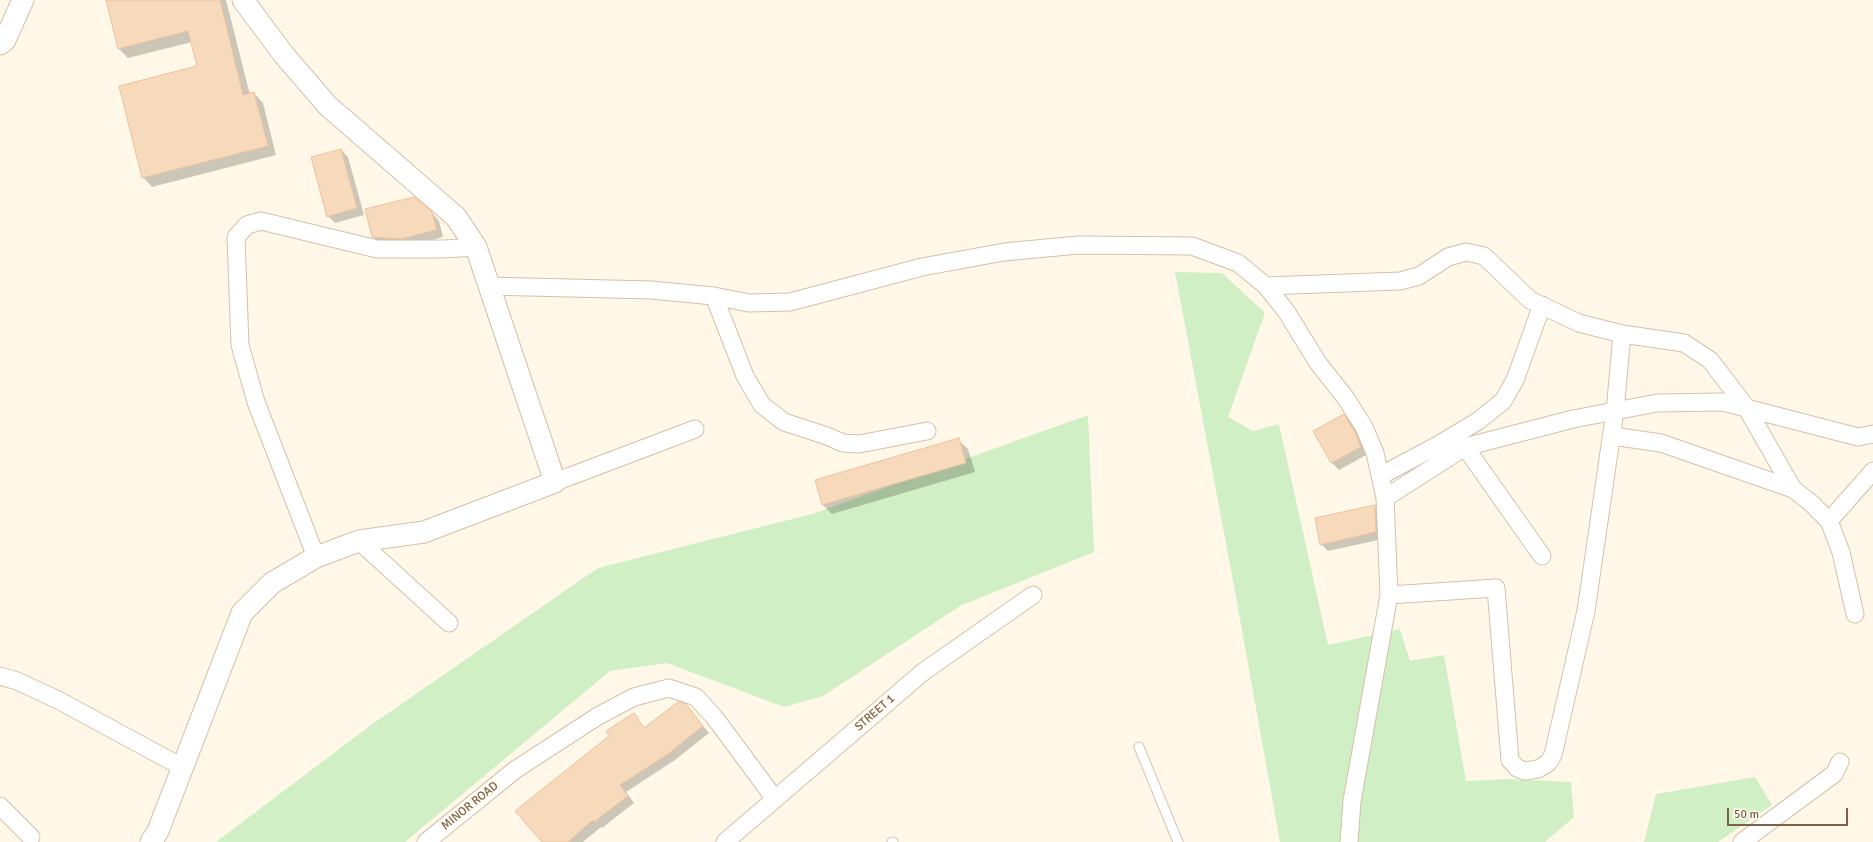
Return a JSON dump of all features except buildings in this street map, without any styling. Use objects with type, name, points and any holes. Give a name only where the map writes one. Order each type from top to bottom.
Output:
[{"type":"street","points":[[0,44],[5,40],[23,0]]},
{"type":"street","points":[[243,0],[284,55],[328,106],[456,217],[476,247],[555,482]]},
{"type":"street","points":[[316,557],[256,402],[240,345],[236,237],[248,225],[261,221],[377,249],[444,249],[476,247]]},
{"type":"street","points":[[488,286],[651,290],[714,296],[749,303],[790,302],[922,267],[1004,252],[1078,245],[1192,246],[1238,263],[1266,286],[1286,311],[1318,363],[1345,397],[1364,427],[1375,453],[1385,498],[1389,595],[1352,801],[1349,842]]},
{"type":"street","points":[[1266,286],[1400,280],[1419,276],[1448,257],[1466,252],[1484,256],[1530,300],[1579,323],[1622,334],[1684,344],[1710,360],[1746,408],[1793,489]]},
{"type":"street","points":[[714,296],[745,376],[762,405],[784,422],[827,436],[843,443],[859,444],[927,431]]},
{"type":"street","points":[[1380,476],[1444,441],[1478,420],[1503,401],[1515,380],[1542,305]]},
{"type":"street","points":[[1389,595],[1496,588],[1510,760],[1517,768],[1525,771],[1538,769],[1548,763],[1553,755],[1586,611],[1612,436],[1622,334]]},
{"type":"street","points":[[1385,498],[1465,447],[1573,419],[1657,403],[1723,402],[1858,437],[1873,434]]},
{"type":"street","points":[[152,842],[158,831],[242,613],[272,583],[316,557],[359,541],[424,532],[695,429]]},
{"type":"street","points":[[1612,436],[1661,443],[1793,489],[1812,503],[1829,521],[1841,552],[1856,614]]},
{"type":"street","points":[[1465,447],[1542,556]]},
{"type":"street","points":[[1829,521],[1873,471]]},
{"type":"street","points":[[359,541],[449,623]]},
{"type":"street","name":"STREET 1","points":[[725,842],[923,672],[1033,595]]},
{"type":"street","points":[[0,676],[17,681],[58,700],[182,767]]},
{"type":"street","name":"MINOR ROAD","points":[[426,842],[515,770],[598,716],[634,697],[669,688],[696,697],[715,718],[775,799]]},
{"type":"street","points":[[1742,842],[1834,774],[1840,762]]},
{"type":"street","points":[[0,806],[31,837]]},
{"type":"lane","points":[[1139,747],[1178,842]]},
{"type":"green space","points":[[1175,272],[1222,273],[1265,313],[1228,417],[1253,431],[1279,424],[1328,645],[1400,629],[1410,661],[1444,655],[1466,781],[1506,779],[1571,782],[1574,817],[1545,842],[1280,842]]},
{"type":"green space","points":[[1088,415],[1094,552],[960,606],[823,696],[784,707],[667,663],[610,671],[405,842],[216,842],[371,725],[598,568],[812,514]]},
{"type":"green space","points":[[1755,777],[1772,805],[1718,842],[1644,842],[1656,794]]}]
